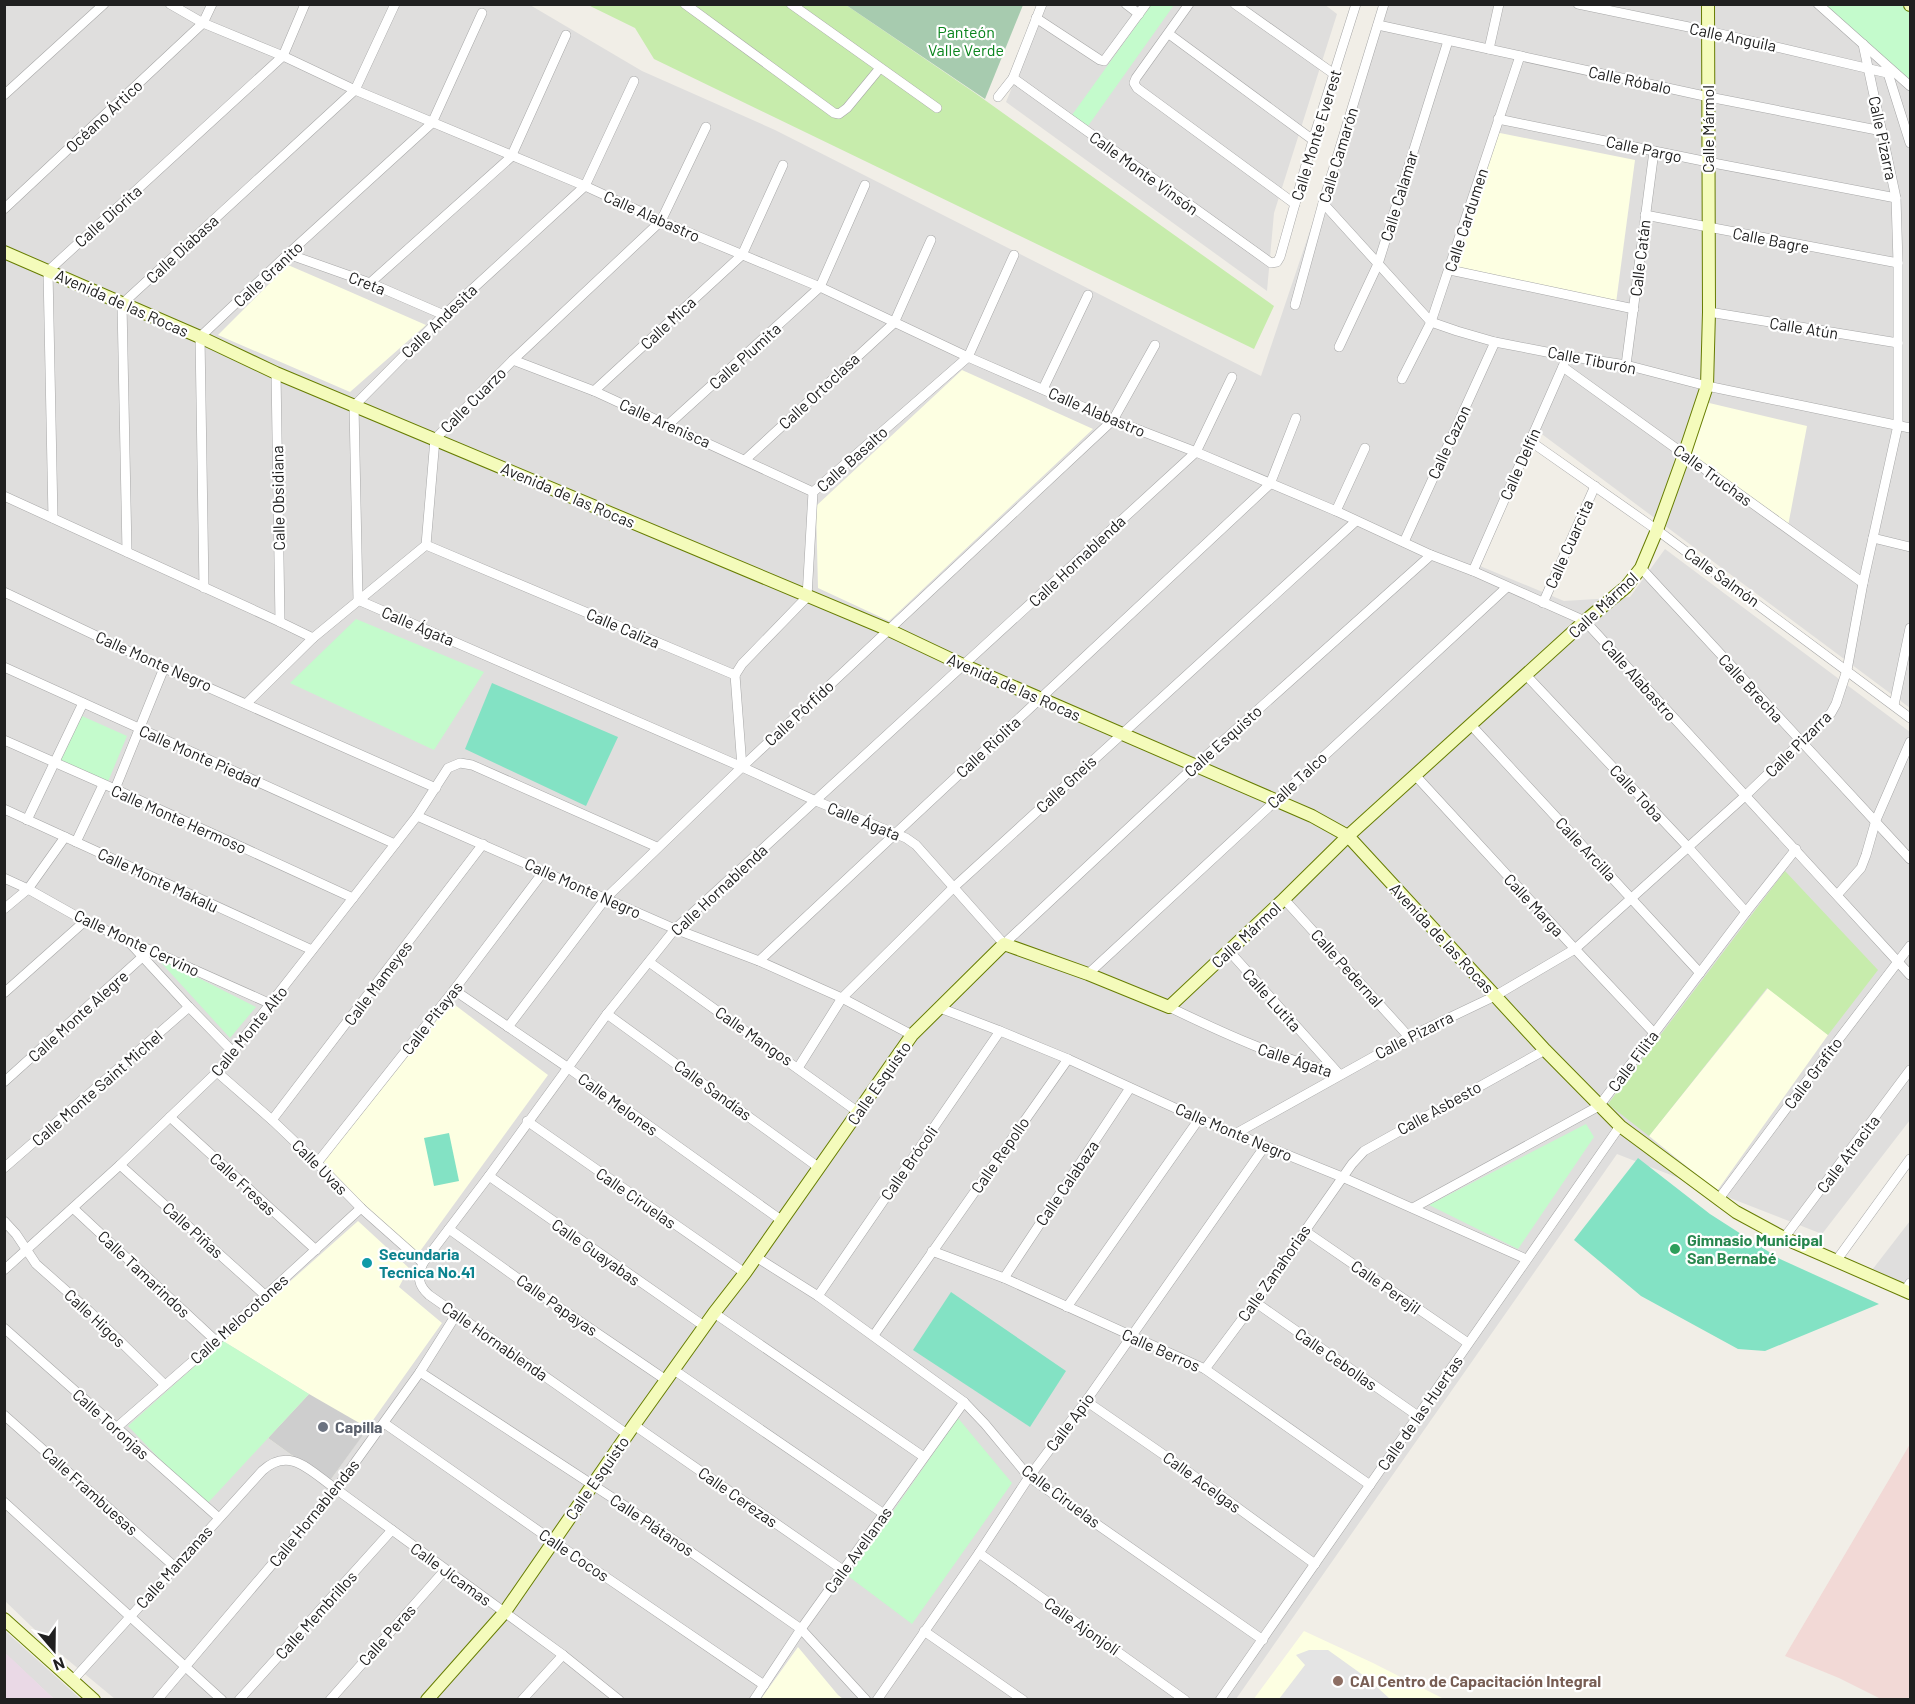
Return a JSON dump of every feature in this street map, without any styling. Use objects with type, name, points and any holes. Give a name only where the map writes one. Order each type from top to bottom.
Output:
[{"type":"street","points":[[4,95],[104,4]]},
{"type":"street","name":"Calle Alabastro","points":[[170,4],[203,22],[355,90],[820,287],[968,357],[1113,420],[1336,511],[1431,555],[1586,621],[1911,975]]},
{"type":"street","points":[[203,22],[212,4]]},
{"type":"street","name":"Calle Diorita","points":[[48,271],[283,56],[305,4]]},
{"type":"street","name":"Calle Diabasa","points":[[122,304],[355,90],[394,4]]},
{"type":"street","points":[[685,4],[830,111],[839,114],[847,108],[880,68]]},
{"type":"street","points":[[699,14],[706,4]]},
{"type":"street","points":[[791,4],[937,108]]},
{"type":"street","points":[[998,97],[1013,78],[1042,4]]},
{"type":"street","points":[[1126,4],[1139,14]]},
{"type":"street","points":[[1036,18],[1104,61],[1146,4]]},
{"type":"street","points":[[1189,4],[1134,83],[1137,88],[1295,204]]},
{"type":"street","points":[[1235,4],[1334,74]]},
{"type":"street","name":"Calle Camarón","points":[[1295,305],[1323,203],[1384,4]]},
{"type":"street","points":[[1489,49],[1499,4]]},
{"type":"street","name":"Calle Anguila","points":[[1578,4],[1708,31],[1887,73]]},
{"type":"street","name":"Calle Mármol","points":[[1169,1007],[1348,836],[1626,587],[1641,568],[1658,530],[1707,386],[1709,97],[1707,4]]},
{"type":"street","points":[[1818,4],[1911,86]]},
{"type":"street","name":"Calle Monte Everest","points":[[1277,262],[1354,6]]},
{"type":"street","name":"Calle Granito","points":[[200,337],[432,123],[482,13]]},
{"type":"street","name":"Océano Ártico","points":[[4,209],[203,22]]},
{"type":"street","name":"Calle Róbalo","points":[[1378,25],[1709,97],[1882,130]]},
{"type":"street","points":[[1169,34],[1313,140]]},
{"type":"street","points":[[370,283],[511,157],[566,35]]},
{"type":"street","name":"Calle Calamar","points":[[1339,346],[1378,264],[1448,41]]},
{"type":"street","name":"Calle Pizarra","points":[[1235,1134],[1409,1037],[1495,996],[1575,949],[1745,796],[1831,713],[1847,670],[1863,583],[1898,425],[1896,198],[1863,44]]},
{"type":"street","name":"Calle Cardumen","points":[[1402,380],[1431,322],[1450,270],[1520,56]]},
{"type":"street","points":[[1884,62],[1911,143]]},
{"type":"street","name":"Calle Monte Vinsón","points":[[1013,78],[1271,263],[1277,262]]},
{"type":"street","name":"Calle Andesita","points":[[354,406],[444,315],[585,186],[634,81]]},
{"type":"street","name":"Calle Pargo","points":[[1498,119],[1896,198]]},
{"type":"street","name":"Calle Cuarzo","points":[[426,544],[435,439],[513,360],[661,221],[706,127]]},
{"type":"street","name":"Calle Catán","points":[[1626,365],[1654,151]]},
{"type":"street","points":[[742,255],[783,165]]},
{"type":"street","points":[[820,287],[865,185]]},
{"type":"street","name":"Calle Tiburón","points":[[1323,203],[1431,322],[1496,342],[1626,365],[1707,386],[1911,428]]},
{"type":"street","name":"Calle Bagre","points":[[1645,214],[1898,263]]},
{"type":"street","points":[[894,323],[931,240]]},
{"type":"street","name":"Avenida de las Rocas","points":[[4,252],[200,337],[276,373],[889,630],[963,666],[1312,816],[1348,836],[1545,1050],[1620,1126],[1736,1212],[1784,1238],[1909,1289]]},
{"type":"street","name":"Creta","points":[[288,254],[370,283],[444,315]]},
{"type":"street","name":"Calle Mica","points":[[594,391],[742,255]]},
{"type":"street","points":[[968,357],[1014,255]]},
{"type":"street","points":[[1450,270],[1634,309]]},
{"type":"street","points":[[48,271],[53,518]]},
{"type":"street","name":"Calle Plumita","points":[[669,424],[820,287]]},
{"type":"street","points":[[1043,389],[1088,295]]},
{"type":"street","points":[[122,304],[127,552]]},
{"type":"street","name":"Calle Atún","points":[[1709,312],[1898,343]]},
{"type":"street","name":"Calle Ortoclasa","points":[[745,460],[894,323]]},
{"type":"street","points":[[200,337],[204,588]]},
{"type":"street","name":"Calle Cazon","points":[[1404,542],[1496,342]]},
{"type":"street","name":"Calle Pórfido","points":[[508,1027],[606,898],[657,847],[1113,420],[1155,345]]},
{"type":"street","name":"Calle Delfín","points":[[1473,571],[1567,356]]},
{"type":"street","name":"Calle Basalto","points":[[807,597],[813,492],[968,357]]},
{"type":"street","name":"Calle Arenisca","points":[[513,360],[594,391],[813,492]]},
{"type":"street","name":"Calle Truchas","points":[[1563,367],[1863,583]]},
{"type":"street","name":"Calle Obsidiana","points":[[276,373],[280,622]]},
{"type":"street","points":[[1196,452],[1232,377]]},
{"type":"street","points":[[354,406],[358,600]]},
{"type":"street","points":[[1270,484],[1296,418]]},
{"type":"street","name":"Calle Salmón","points":[[1530,441],[1658,530],[1911,718]]},
{"type":"street","points":[[1336,511],[1365,448]]},
{"type":"street","name":"Calle Hornablenda","points":[[630,1429],[429,1295],[418,1278],[423,1263],[567,1067],[675,929],[1196,452]]},
{"type":"street","name":"Calle Riolita","points":[[759,961],[1270,484]]},
{"type":"street","name":"Calle Cuarcita","points":[[1543,603],[1595,486]]},
{"type":"street","points":[[4,496],[313,638]]},
{"type":"street","name":"Calle Gneis","points":[[798,1068],[843,998],[953,888],[1356,521]]},
{"type":"street","points":[[1873,538],[1911,547]]},
{"type":"street","points":[[247,703],[313,638],[426,544]]},
{"type":"street","name":"Calle Caliza","points":[[426,544],[735,675]]},
{"type":"street","name":"Calle Esquisto","points":[[427,1700],[504,1613],[630,1429],[745,1273],[912,1035],[1004,944],[1195,766],[1431,555]]},
{"type":"street","name":"Calle Brecha","points":[[1641,568],[1911,859]]},
{"type":"street","name":"Calle Talco","points":[[1088,974],[1507,587]]},
{"type":"street","name":"Calle Monte Negro","points":[[4,592],[165,668],[436,788]]},
{"type":"street","points":[[742,767],[735,675],[742,664],[807,597]]},
{"type":"street","name":"Calle Ágata","points":[[358,600],[816,801],[895,833],[916,845],[1004,944],[1088,974],[1169,1007],[1243,1042],[1304,1065],[1340,1074]]},
{"type":"street","points":[[1894,705],[1911,628]]},
{"type":"street","name":"Calle Monte Piedad","points":[[4,667],[395,844]]},
{"type":"street","points":[[115,789],[165,668]]},
{"type":"street","name":"Calle Toba","points":[[1526,675],[1746,912]]},
{"type":"street","points":[[27,820],[83,703]]},
{"type":"street","name":"Calle Arcilla","points":[[1471,725],[1700,973]]},
{"type":"street","name":"Calle Monte Hermoso","points":[[4,740],[353,898]]},
{"type":"street","points":[[1838,894],[1861,868],[1876,820],[1911,742]]},
{"type":"street","name":"Calle Monte Alto","points":[[4,1270],[120,1165],[234,1053],[417,816],[448,768],[460,763],[472,765],[657,847]]},
{"type":"street","name":"Calle Marga","points":[[1415,775],[1654,1033]]},
{"type":"street","points":[[76,842],[103,784]]},
{"type":"street","name":"Calle Monte Makalu","points":[[4,809],[312,950]]},
{"type":"street","name":"Calle Monte Negro","points":[[417,816],[675,929],[759,961],[843,998],[912,1035]]},
{"type":"street","points":[[4,909],[28,889],[65,837]]},
{"type":"street","name":"Calle Mameyes","points":[[272,1120],[483,844]]},
{"type":"street","name":"Calle Filita","points":[[1413,1208],[1599,1106],[1796,849]]},
{"type":"street","name":"Calle Pitayas","points":[[317,1163],[454,990],[544,871]]},
{"type":"street","name":"Calle Monte Cervino","points":[[4,878],[85,921],[271,1004]]},
{"type":"street","name":"Calle Pedernal","points":[[1284,899],[1409,1037]]},
{"type":"street","points":[[4,993],[85,921]]},
{"type":"street","points":[[128,940],[234,1053]]},
{"type":"street","name":"Calle Grafito","points":[[1718,1200],[1911,946]]},
{"type":"street","name":"Calle Monte Alegre","points":[[4,1082],[150,950]]},
{"type":"street","name":"Calle Lutita","points":[[1229,951],[1340,1074]]},
{"type":"street","name":"Calle Mangos","points":[[649,962],[858,1112]]},
{"type":"street","name":"Calle Melones","points":[[454,990],[567,1067],[781,1220]]},
{"type":"street","name":"Calle Monte Saint Michel","points":[[4,1168],[189,1007]]},
{"type":"street","name":"Calle Monte Negro","points":[[940,1008],[1068,1059],[1199,1119],[1342,1177],[1526,1259]]},
{"type":"street","name":"Calle Sandías","points":[[607,1014],[819,1167]]},
{"type":"street","name":"Calle Brócoli","points":[[818,1296],[1000,1031]]},
{"type":"street","name":"Calle Asbesto","points":[[1342,1177],[1364,1151],[1545,1050]]},
{"type":"street","name":"Calle Repollo","points":[[932,1251],[1068,1059]]},
{"type":"street","name":"Calle Atracita","points":[[1784,1238],[1911,1070]]},
{"type":"street","name":"Calle Uvas","points":[[217,1072],[272,1120],[361,1208],[423,1263]]},
{"type":"street","name":"Calle Calabaza","points":[[1004,1278],[1130,1088]]},
{"type":"street","name":"Calle Fresas","points":[[170,1117],[316,1250]]},
{"type":"street","points":[[1067,1307],[1199,1119]]},
{"type":"street","name":"Calle Ciruelas","points":[[528,1121],[745,1273]]},
{"type":"street","name":"Calle de las Huertas","points":[[1220,1700],[1620,1126]]},
{"type":"street","name":"Calle Apio","points":[[877,1700],[1029,1477],[1086,1401],[1265,1146]]},
{"type":"street","points":[[1836,1261],[1911,1159]]},
{"type":"street","name":"Calle Piñas","points":[[120,1165],[266,1296]]},
{"type":"street","name":"Calle Guayabas","points":[[489,1176],[705,1326]]},
{"type":"street","name":"Calle Zanahorias","points":[[1205,1369],[1342,1177]]},
{"type":"street","name":"Calle Tamarindos","points":[[73,1208],[216,1341]]},
{"type":"street","name":"Calle Melocotones","points":[[116,1428],[216,1341],[361,1208]]},
{"type":"street","name":"Calle Higos","points":[[4,1221],[16,1234],[36,1264],[89,1311],[165,1385]]},
{"type":"street","name":"Calle Papayas","points":[[449,1229],[538,1293],[670,1375],[884,1514]]},
{"type":"street","name":"Calle Perejil","points":[[1305,1231],[1468,1343]]},
{"type":"street","points":[[874,1335],[932,1251]]},
{"type":"street","name":"Calle Berros","points":[[932,1251],[1004,1278],[1205,1369],[1370,1485]]},
{"type":"street","name":"Calle Ciruelas","points":[[756,1257],[874,1335],[964,1402],[1029,1477],[1263,1640]]},
{"type":"street","name":"Calle Cebollas","points":[[1255,1302],[1418,1416]]},
{"type":"street","points":[[714,1313],[924,1457]]},
{"type":"street","name":"Calle Hornablendas","points":[[157,1700],[336,1489],[420,1372],[456,1315]]},
{"type":"street","name":"Calle Toronjas","points":[[4,1328],[219,1518]]},
{"type":"street","name":"Calle Plátanos","points":[[420,1372],[628,1508],[801,1629],[866,1700]]},
{"type":"street","name":"Calle Acelgas","points":[[1086,1401],[1315,1564]]},
{"type":"street","name":"Calle Avellanas","points":[[754,1700],[801,1629],[964,1402]]},
{"type":"street","name":"Calle Frambuesas","points":[[4,1415],[175,1567]]},
{"type":"street","name":"Calle Cocos","points":[[384,1423],[764,1685]]},
{"type":"street","name":"Calle Cerezas","points":[[630,1429],[843,1570]]},
{"type":"street","name":"Calle Jícamas","points":[[279,1460],[285,1459],[299,1464],[336,1489],[562,1655],[619,1700]]},
{"type":"street","name":"Calle Manzanas","points":[[73,1680],[262,1471],[279,1460]]},
{"type":"street","points":[[4,1502],[222,1700]]},
{"type":"street","name":"Calle Membrillos","points":[[239,1700],[392,1530]]},
{"type":"street","name":"Calle Ajonjolí","points":[[979,1553],[1185,1700]]},
{"type":"street","name":"Calle Peras","points":[[330,1700],[445,1570]]},
{"type":"street","points":[[4,1619],[94,1700]]},
{"type":"street","points":[[924,1631],[1023,1700]]},
{"type":"street","points":[[522,1700],[562,1655]]},
{"type":"shaded area","points":[[1324,4],[1337,14],[1274,213],[1267,291],[1006,102],[1046,5]]},
{"type":"shaded area","points":[[4,5],[530,5],[642,71],[775,130],[1261,376],[1386,5],[1910,5],[1910,708],[1539,432],[1480,566],[1564,601],[1630,597],[1665,549],[1910,732],[1910,1120],[1822,1234],[1617,1154],[1236,1699],[115,1699],[57,1651],[5,1601]]},
{"type":"shaded area","points":[[1495,132],[1635,160],[1616,303],[1453,269]]},
{"type":"shaded area","points":[[288,265],[426,325],[350,392],[218,335]]},
{"type":"shaded area","points":[[962,370],[1093,429],[889,621],[818,588],[816,506]]},
{"type":"shaded area","points":[[1705,402],[1807,426],[1788,526],[1691,457]]},
{"type":"shaded area","points":[[1768,988],[1828,1035],[1717,1191],[1649,1136]]},
{"type":"shaded area","points":[[451,1002],[548,1075],[418,1254],[321,1165]]},
{"type":"shaded area","points":[[358,1221],[409,1268],[399,1287],[442,1323],[329,1482],[268,1438],[309,1394],[223,1341]]},
{"type":"shaded area","points":[[1910,1221],[1910,1289],[1869,1274]]},
{"type":"shaded area","points":[[309,1394],[368,1428],[329,1482],[268,1438]]},
{"type":"shaded area","points":[[1910,1444],[1910,1699],[1881,1699],[1839,1678],[1785,1656]]},
{"type":"shaded area","points":[[4,1630],[80,1699],[54,1699],[5,1653]]},
{"type":"shaded area","name":"CAI Centro de Capacitación Integral","points":[[1304,1631],[1373,1663],[1444,1699],[1253,1700]]},
{"type":"shaded area","points":[[798,1647],[838,1695],[843,1699],[761,1699]]},
{"type":"shaded area","points":[[1309,1650],[1328,1650],[1367,1678],[1390,1699],[1279,1699],[1305,1665],[1296,1655]]},
{"type":"shaded area","points":[[5,1653],[12,1659],[54,1699],[5,1699]]},
{"type":"green space","points":[[588,5],[846,5],[975,93],[1274,306],[1254,349],[654,59],[635,28]]},
{"type":"green space","name":"Panteón Valle Verde","points":[[846,5],[1023,5],[985,99]]},
{"type":"green space","points":[[1151,5],[1174,5],[1088,126],[1072,115]]},
{"type":"green space","points":[[1818,5],[1908,5],[1910,7],[1910,86]]},
{"type":"green space","points":[[356,619],[484,672],[434,750],[290,683]]},
{"type":"green space","points":[[492,683],[618,737],[586,806],[465,749]]},
{"type":"green space","points":[[82,716],[127,736],[107,784],[60,762]]},
{"type":"green space","points":[[1785,871],[1878,970],[1828,1035],[1767,988],[1649,1136],[1608,1104]]},
{"type":"green space","points":[[155,956],[256,1007],[230,1038]]},
{"type":"green space","points":[[1586,1124],[1594,1137],[1518,1249],[1429,1205]]},
{"type":"green space","points":[[449,1133],[459,1181],[434,1186],[424,1138]]},
{"type":"green space","name":"Gimnasio Municipal San Bernabé","points":[[1638,1158],[1710,1214],[1780,1259],[1879,1304],[1765,1351],[1738,1349],[1641,1296],[1574,1240]]},
{"type":"green space","points":[[951,1292],[1066,1371],[1030,1427],[913,1350]]},
{"type":"green space","points":[[223,1341],[309,1394],[205,1506],[128,1426]]},
{"type":"green space","points":[[958,1418],[1012,1483],[912,1624],[848,1576]]},
{"type":"place","name":"Gimnasio Municipal San Bernabé","points":[[1675,1249]]},
{"type":"place","name":"Secundaria Tecnica No.41","points":[[367,1263]]},
{"type":"place","name":"Capilla","points":[[323,1427]]},
{"type":"place","name":"CAI Centro de Capacitación Integral","points":[[1338,1681]]}]
